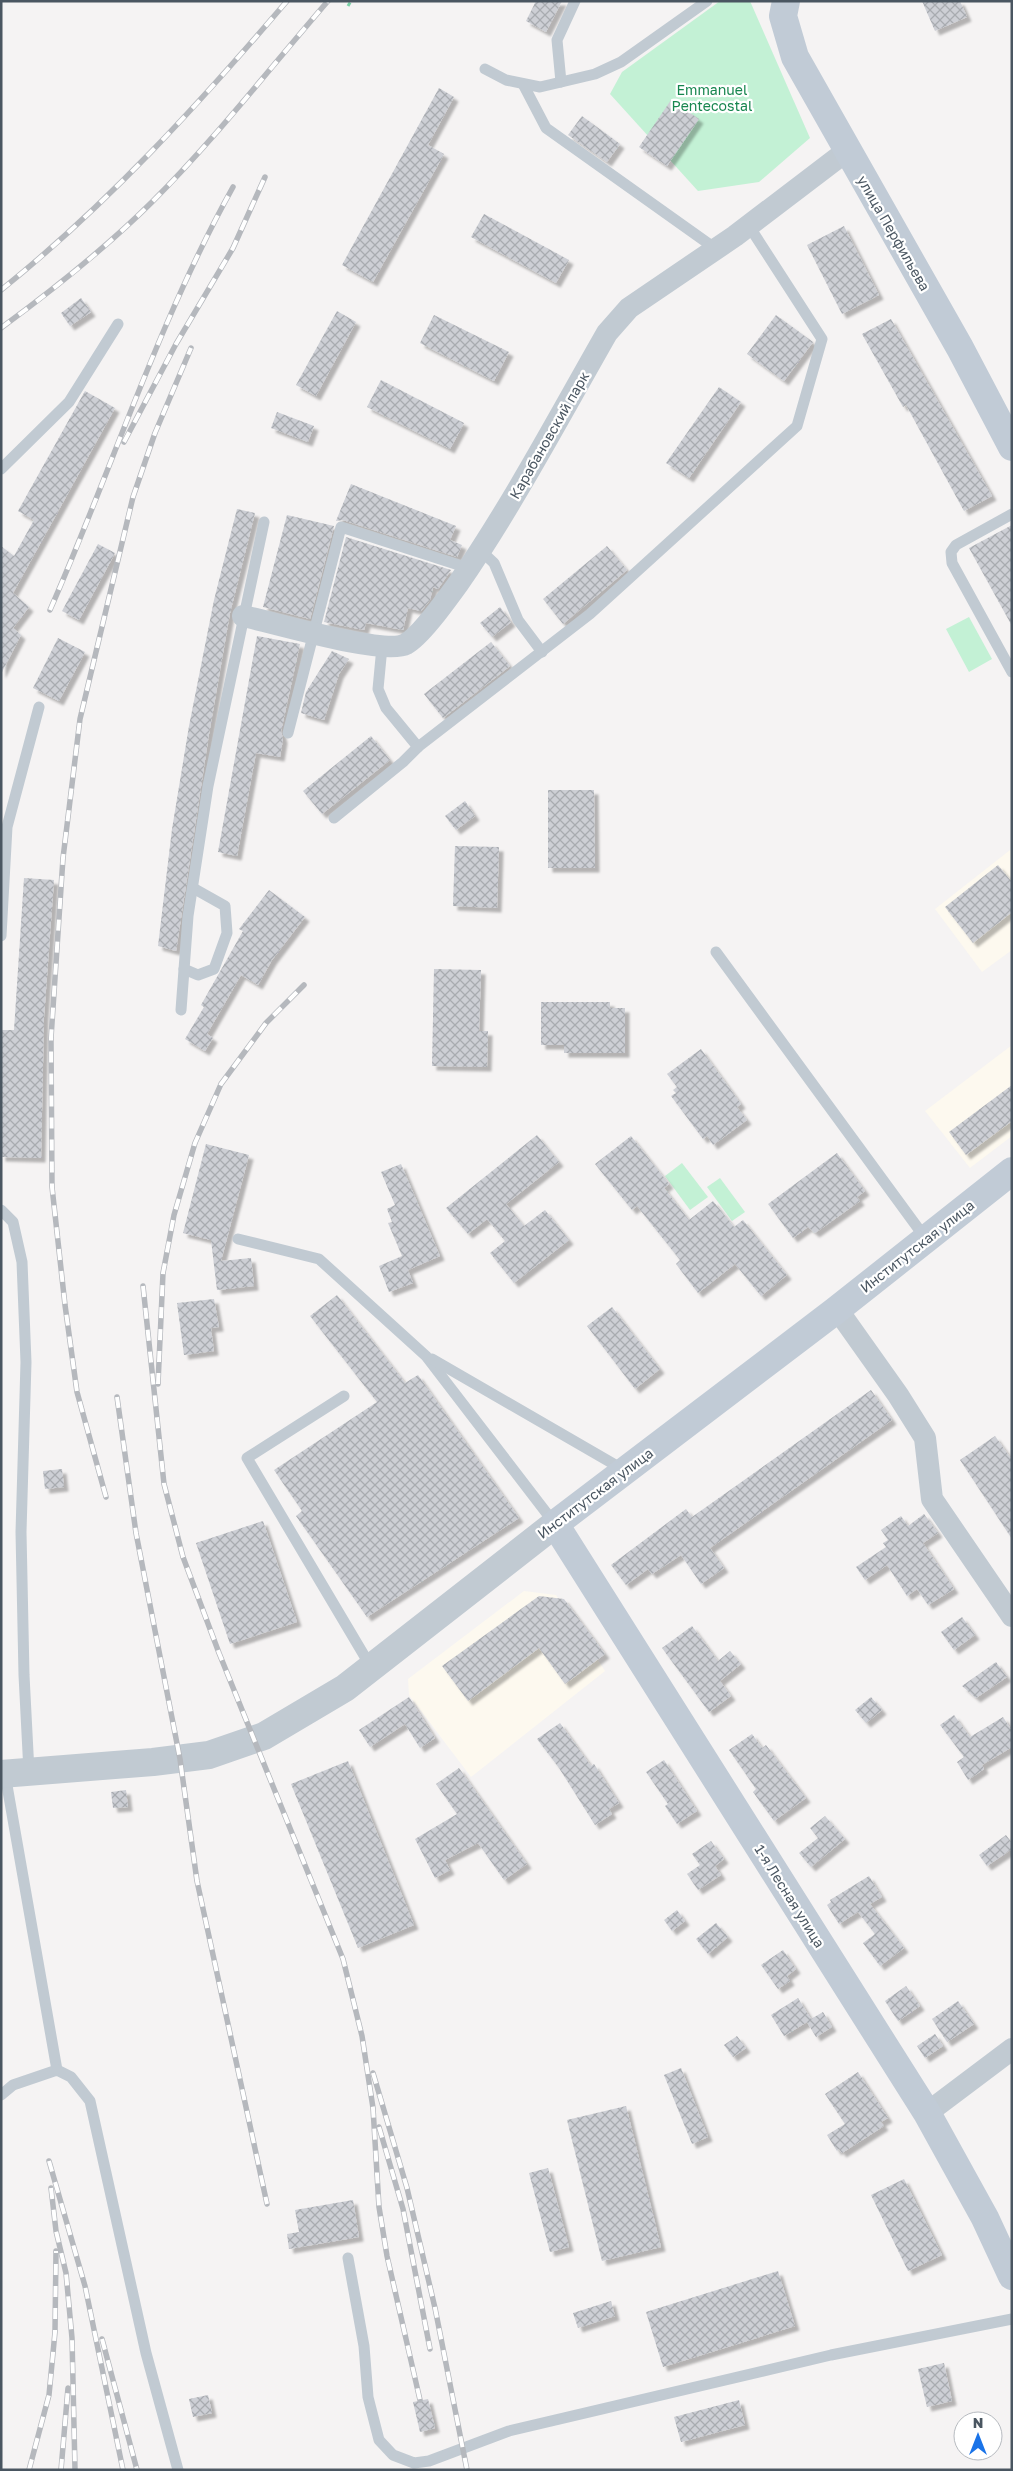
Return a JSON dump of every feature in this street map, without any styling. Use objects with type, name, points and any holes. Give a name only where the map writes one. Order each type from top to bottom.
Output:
[{"type":"main road","name":"улица Перфильева","points":[[785,9],[795,57],[960,348],[1012,447]]},
{"type":"main road","name":"Институтская улица","points":[[555,1524],[837,1309],[1012,1172]]},
{"type":"main road","name":"1-я Лесная улица","points":[[555,1524],[927,2113],[985,2218],[1012,2276]]},
{"type":"street","name":"Карабановский парк","points":[[243,616],[382,647],[390,648],[406,644],[438,612],[474,559],[508,506],[607,333],[629,308],[749,226],[848,150]]},
{"type":"street","points":[[837,1309],[898,1395],[924,1438],[932,1499],[1012,1616]]},
{"type":"street","name":"Институтская улица","points":[[12,1773],[153,1762],[209,1755],[264,1736],[345,1688],[555,1524]]},
{"type":"street","points":[[927,2113],[1012,2049]]},
{"type":"lane","points":[[561,82],[557,40],[575,1]]},
{"type":"lane","points":[[485,69],[506,80],[540,87],[595,74],[621,62],[707,1]]},
{"type":"lane","points":[[524,84],[546,128],[716,249]]},
{"type":"lane","points":[[334,818],[403,762],[418,747],[590,614],[797,426],[822,339],[749,226]]},
{"type":"lane","points":[[1,469],[69,402],[118,324]]},
{"type":"lane","points":[[1012,514],[956,545],[952,552],[952,563],[1012,672]]},
{"type":"lane","points":[[181,1010],[193,888],[208,786],[264,522]]},
{"type":"lane","points":[[288,733],[341,527],[494,563],[518,620],[542,652]]},
{"type":"lane","points":[[382,647],[378,689],[386,708],[418,747]]},
{"type":"lane","points":[[1,936],[7,827],[39,707]]},
{"type":"lane","points":[[184,969],[198,975],[214,969],[227,933],[225,906],[193,888]]},
{"type":"lane","points":[[716,952],[926,1239]]},
{"type":"lane","points":[[1,1210],[13,1222],[22,1262],[26,1362],[21,1532],[24,1675],[12,1773],[58,2070]]},
{"type":"lane","points":[[238,1240],[319,1259],[426,1356],[555,1524]]},
{"type":"lane","points":[[426,1356],[625,1471]]},
{"type":"lane","points":[[344,1396],[247,1458],[371,1668]]},
{"type":"lane","points":[[1,2094],[13,2085],[58,2070],[71,2077],[90,2101],[146,2353],[178,2470]]},
{"type":"lane","points":[[348,2258],[364,2346],[368,2397],[379,2440],[393,2455],[414,2463],[429,2461],[509,2431],[831,2355],[1012,2319]]},
{"type":"path","points":[[348,6],[351,1]]},
{"type":"shaded area","points":[[1010,850],[1012,852],[1012,950],[982,972],[935,909]]},
{"type":"shaded area","points":[[1012,1045],[1012,1136],[970,1168],[925,1111]]},
{"type":"shaded area","points":[[524,1591],[556,1595],[605,1671],[471,1777],[409,1695],[408,1679]]},
{"type":"green space","name":"Emmanuel Pentecostal","points":[[720,1],[750,1],[810,138],[759,182],[698,191],[610,94],[622,72]]},
{"type":"green space","points":[[969,617],[992,659],[969,672],[946,629]]},
{"type":"green space","points":[[682,1163],[708,1197],[690,1210],[665,1176]]},
{"type":"green space","points":[[720,1178],[745,1212],[732,1221],[707,1187]]},
{"type":"building","points":[[536,1],[562,1],[546,32],[526,21]]},
{"type":"building","points":[[922,1],[960,1],[967,17],[935,31]]},
{"type":"building","points":[[439,88],[454,97],[428,145],[444,154],[373,282],[342,265]]},
{"type":"building","points":[[671,100],[699,119],[667,166],[639,147]]},
{"type":"building","points":[[582,116],[620,144],[607,162],[568,135]]},
{"type":"building","points":[[484,214],[569,260],[556,283],[471,237]]},
{"type":"building","points":[[844,226],[879,295],[842,314],[807,245]]},
{"type":"building","points":[[81,298],[91,312],[70,326],[61,313]]},
{"type":"building","points":[[337,311],[356,322],[316,396],[296,385]]},
{"type":"building","points":[[434,315],[509,352],[494,381],[420,343]]},
{"type":"building","points":[[776,315],[813,342],[784,381],[747,354]]},
{"type":"building","points":[[891,319],[992,496],[964,511],[906,405],[903,407],[862,334]]},
{"type":"building","points":[[381,380],[464,423],[450,449],[367,407]]},
{"type":"building","points":[[719,387],[741,402],[689,478],[666,463]]},
{"type":"building","points":[[85,391],[115,408],[13,593],[29,607],[13,628],[21,635],[1,674],[1,546],[14,556],[34,520],[18,511]]},
{"type":"building","points":[[277,412],[314,426],[308,442],[271,428]]},
{"type":"building","points":[[351,484],[456,526],[450,540],[462,545],[457,557],[343,520],[336,521]]},
{"type":"building","points":[[237,509],[255,513],[230,613],[209,734],[176,951],[158,946],[172,829],[189,726],[214,600]]},
{"type":"building","points":[[287,515],[334,526],[310,619],[263,607]]},
{"type":"building","points":[[1012,525],[1012,626],[969,548]]},
{"type":"building","points":[[346,537],[451,570],[438,589],[433,587],[430,600],[421,611],[408,608],[403,630],[366,623],[364,630],[324,622]]},
{"type":"building","points":[[98,544],[115,553],[79,620],[62,611]]},
{"type":"building","points":[[607,546],[627,570],[563,624],[543,599]]},
{"type":"building","points":[[500,607],[511,622],[492,637],[480,623]]},
{"type":"building","points":[[257,636],[300,644],[281,731],[283,739],[280,757],[256,753],[237,856],[218,852]]},
{"type":"building","points":[[58,638],[85,652],[59,701],[33,688]]},
{"type":"building","points":[[491,642],[510,666],[443,718],[424,694]]},
{"type":"building","points":[[332,651],[349,659],[339,674],[324,720],[301,713],[306,692]]},
{"type":"building","points":[[371,736],[390,760],[322,814],[303,791]]},
{"type":"building","points":[[548,790],[594,790],[595,868],[548,868]]},
{"type":"building","points":[[465,801],[475,816],[456,830],[445,816]]},
{"type":"building","points":[[455,846],[499,847],[497,908],[453,906]]},
{"type":"building","points":[[998,865],[1012,882],[1012,912],[973,943],[945,907]]},
{"type":"building","points":[[24,878],[54,880],[44,1017],[41,1158],[1,1157],[1,1030],[14,1030]]},
{"type":"building","points":[[269,890],[305,917],[272,960],[258,985],[241,975],[207,1034],[213,1038],[205,1051],[185,1039],[204,1007],[201,1005],[243,931],[239,929]]},
{"type":"building","points":[[434,969],[481,970],[479,1031],[488,1031],[487,1067],[432,1066]]},
{"type":"building","points":[[541,1002],[610,1002],[610,1008],[625,1008],[625,1053],[564,1053],[564,1045],[541,1045]]},
{"type":"building","points":[[701,1049],[741,1104],[737,1107],[747,1120],[713,1145],[707,1136],[703,1139],[671,1096],[676,1093],[673,1090],[677,1087],[667,1074]]},
{"type":"building","points":[[1012,1085],[1012,1121],[966,1155],[949,1132]]},
{"type":"building","points":[[537,1135],[559,1162],[506,1204],[524,1226],[545,1210],[569,1240],[514,1283],[490,1253],[505,1241],[487,1219],[468,1234],[446,1208]]},
{"type":"building","points":[[631,1136],[669,1184],[664,1188],[689,1220],[713,1201],[734,1227],[743,1220],[787,1275],[761,1296],[735,1264],[698,1293],[676,1264],[680,1260],[637,1206],[632,1210],[595,1164]]},
{"type":"building","points":[[206,1144],[249,1155],[221,1261],[251,1258],[254,1286],[217,1290],[211,1240],[183,1233]]},
{"type":"building","points":[[837,1153],[865,1191],[857,1197],[860,1201],[815,1233],[808,1227],[793,1238],[768,1204]]},
{"type":"building","points":[[401,1164],[440,1256],[408,1270],[413,1283],[389,1292],[379,1266],[402,1256],[388,1223],[392,1222],[387,1209],[395,1205],[381,1172]]},
{"type":"building","points":[[337,1295],[405,1383],[418,1375],[519,1518],[367,1617],[296,1516],[302,1511],[274,1470],[377,1402],[310,1316]]},
{"type":"building","points":[[214,1299],[219,1327],[211,1328],[214,1351],[184,1355],[177,1303]]},
{"type":"building","points":[[612,1307],[660,1369],[635,1389],[587,1326]]},
{"type":"building","points":[[871,1390],[892,1420],[710,1548],[724,1568],[701,1584],[681,1555],[652,1574],[648,1569],[626,1585],[611,1565],[686,1509],[692,1517]]},
{"type":"building","points":[[995,1436],[1012,1460],[1012,1539],[960,1460]]},
{"type":"building","points":[[62,1469],[64,1487],[45,1489],[43,1471]]},
{"type":"building","points":[[924,1514],[938,1533],[923,1543],[954,1589],[928,1605],[917,1589],[907,1596],[887,1565],[865,1580],[856,1567],[886,1547],[883,1543],[888,1540],[881,1530],[901,1516],[908,1526]]},
{"type":"building","points":[[263,1521],[297,1622],[230,1644],[196,1543]]},
{"type":"building","points":[[539,1596],[564,1599],[605,1654],[565,1684],[539,1648],[468,1701],[442,1666]]},
{"type":"building","points":[[962,1617],[975,1635],[954,1650],[941,1632]]},
{"type":"building","points":[[692,1626],[718,1661],[730,1651],[741,1664],[720,1681],[731,1696],[709,1712],[662,1648]]},
{"type":"building","points":[[996,1662],[1007,1677],[976,1698],[962,1686]]},
{"type":"building","points":[[409,1697],[435,1738],[420,1748],[405,1724],[370,1747],[359,1730]]},
{"type":"building","points":[[871,1697],[882,1710],[866,1723],[855,1710]]},
{"type":"building","points":[[954,1715],[970,1737],[1003,1717],[1012,1731],[1012,1747],[982,1765],[984,1769],[968,1780],[957,1762],[964,1757],[940,1725]]},
{"type":"building","points":[[560,1723],[591,1766],[594,1764],[619,1803],[609,1809],[612,1814],[595,1825],[559,1768],[537,1739]]},
{"type":"building","points":[[752,1734],[762,1748],[766,1745],[806,1798],[774,1821],[753,1792],[756,1789],[729,1750]]},
{"type":"building","points":[[664,1760],[697,1811],[677,1824],[665,1806],[668,1804],[646,1772]]},
{"type":"building","points":[[348,1761],[414,1925],[358,1948],[291,1784]]},
{"type":"building","points":[[459,1768],[527,1864],[504,1880],[478,1843],[445,1860],[450,1870],[435,1878],[415,1839],[457,1814],[436,1784]]},
{"type":"building","points":[[126,1790],[128,1807],[113,1808],[111,1792]]},
{"type":"building","points":[[825,1816],[845,1839],[811,1867],[799,1853],[818,1838],[810,1828]]},
{"type":"building","points":[[1006,1835],[1012,1843],[1012,1849],[987,1866],[979,1855]]},
{"type":"building","points":[[711,1841],[724,1859],[715,1866],[721,1875],[698,1890],[687,1874],[700,1865],[692,1854]]},
{"type":"building","points":[[869,1876],[882,1897],[870,1904],[904,1948],[880,1966],[863,1943],[875,1934],[858,1912],[839,1924],[827,1905],[831,1902],[830,1900]]},
{"type":"building","points":[[677,1910],[685,1921],[672,1931],[664,1920]]},
{"type":"building","points":[[716,1923],[728,1937],[708,1954],[696,1939]]},
{"type":"building","points":[[783,1950],[796,1969],[787,1976],[790,1981],[778,1989],[761,1965]]},
{"type":"building","points":[[906,1986],[920,2006],[898,2021],[885,2001]]},
{"type":"building","points":[[798,1998],[811,2019],[823,2012],[832,2027],[816,2037],[807,2022],[784,2036],[771,2015]]},
{"type":"building","points":[[958,2001],[974,2024],[947,2042],[932,2019]]},
{"type":"building","points":[[935,2034],[943,2046],[925,2058],[917,2046]]},
{"type":"building","points":[[737,2036],[746,2048],[733,2057],[724,2045]]},
{"type":"building","points":[[681,2068],[708,2137],[692,2144],[664,2075]]},
{"type":"building","points":[[858,2072],[888,2118],[881,2122],[884,2126],[842,2153],[839,2149],[837,2151],[827,2135],[845,2124],[825,2094]]},
{"type":"building","points":[[626,2106],[661,2247],[602,2261],[567,2120]]},
{"type":"building","points":[[548,2168],[569,2247],[550,2252],[529,2173]]},
{"type":"building","points":[[904,2179],[942,2255],[908,2271],[871,2195]]},
{"type":"building","points":[[353,2200],[359,2237],[289,2249],[287,2234],[299,2232],[295,2210]]},
{"type":"building","points":[[778,2271],[795,2326],[663,2367],[646,2312]]},
{"type":"building","points":[[611,2301],[615,2316],[578,2328],[573,2313]]},
{"type":"building","points":[[944,2363],[952,2401],[927,2407],[918,2369]]},
{"type":"building","points":[[208,2395],[212,2413],[193,2417],[189,2399]]},
{"type":"building","points":[[428,2399],[435,2428],[420,2432],[413,2402]]},
{"type":"building","points":[[739,2400],[745,2425],[681,2442],[674,2417]]},
{"type":"railway","points":[[1,290],[78,223],[151,152],[220,78],[287,1]]},
{"type":"railway","points":[[1,328],[79,267],[153,201],[220,128],[328,1]]},
{"type":"railway","points":[[124,442],[176,344],[233,248],[265,177]]},
{"type":"railway","points":[[50,610],[158,343],[181,290],[233,187]]},
{"type":"railway","points":[[106,1497],[77,1392],[52,1187],[51,1038],[63,858],[80,719],[133,497],[155,433],[191,348]]},
{"type":"railway","points":[[158,1384],[163,1273],[174,1215],[195,1143],[221,1084],[266,1023],[304,985]]},
{"type":"railway","points":[[143,1286],[164,1484],[183,1557],[219,1653],[343,1959],[362,2036],[373,2108],[379,2207],[387,2256],[420,2400]]},
{"type":"railway","points":[[117,1397],[136,1533],[180,1759],[197,1881],[267,2204]]},
{"type":"railway","points":[[373,2073],[407,2188],[435,2308],[467,2470]]},
{"type":"railway","points":[[379,2127],[403,2209],[430,2349]]},
{"type":"railway","points":[[49,2161],[85,2286],[123,2470]]},
{"type":"railway","points":[[51,2188],[56,2231],[66,2273],[72,2338],[75,2470]]},
{"type":"railway","points":[[29,2470],[49,2395],[55,2332],[56,2251]]},
{"type":"railway","points":[[102,2339],[137,2470]]},
{"type":"railway","points":[[61,2470],[68,2388]]}]
